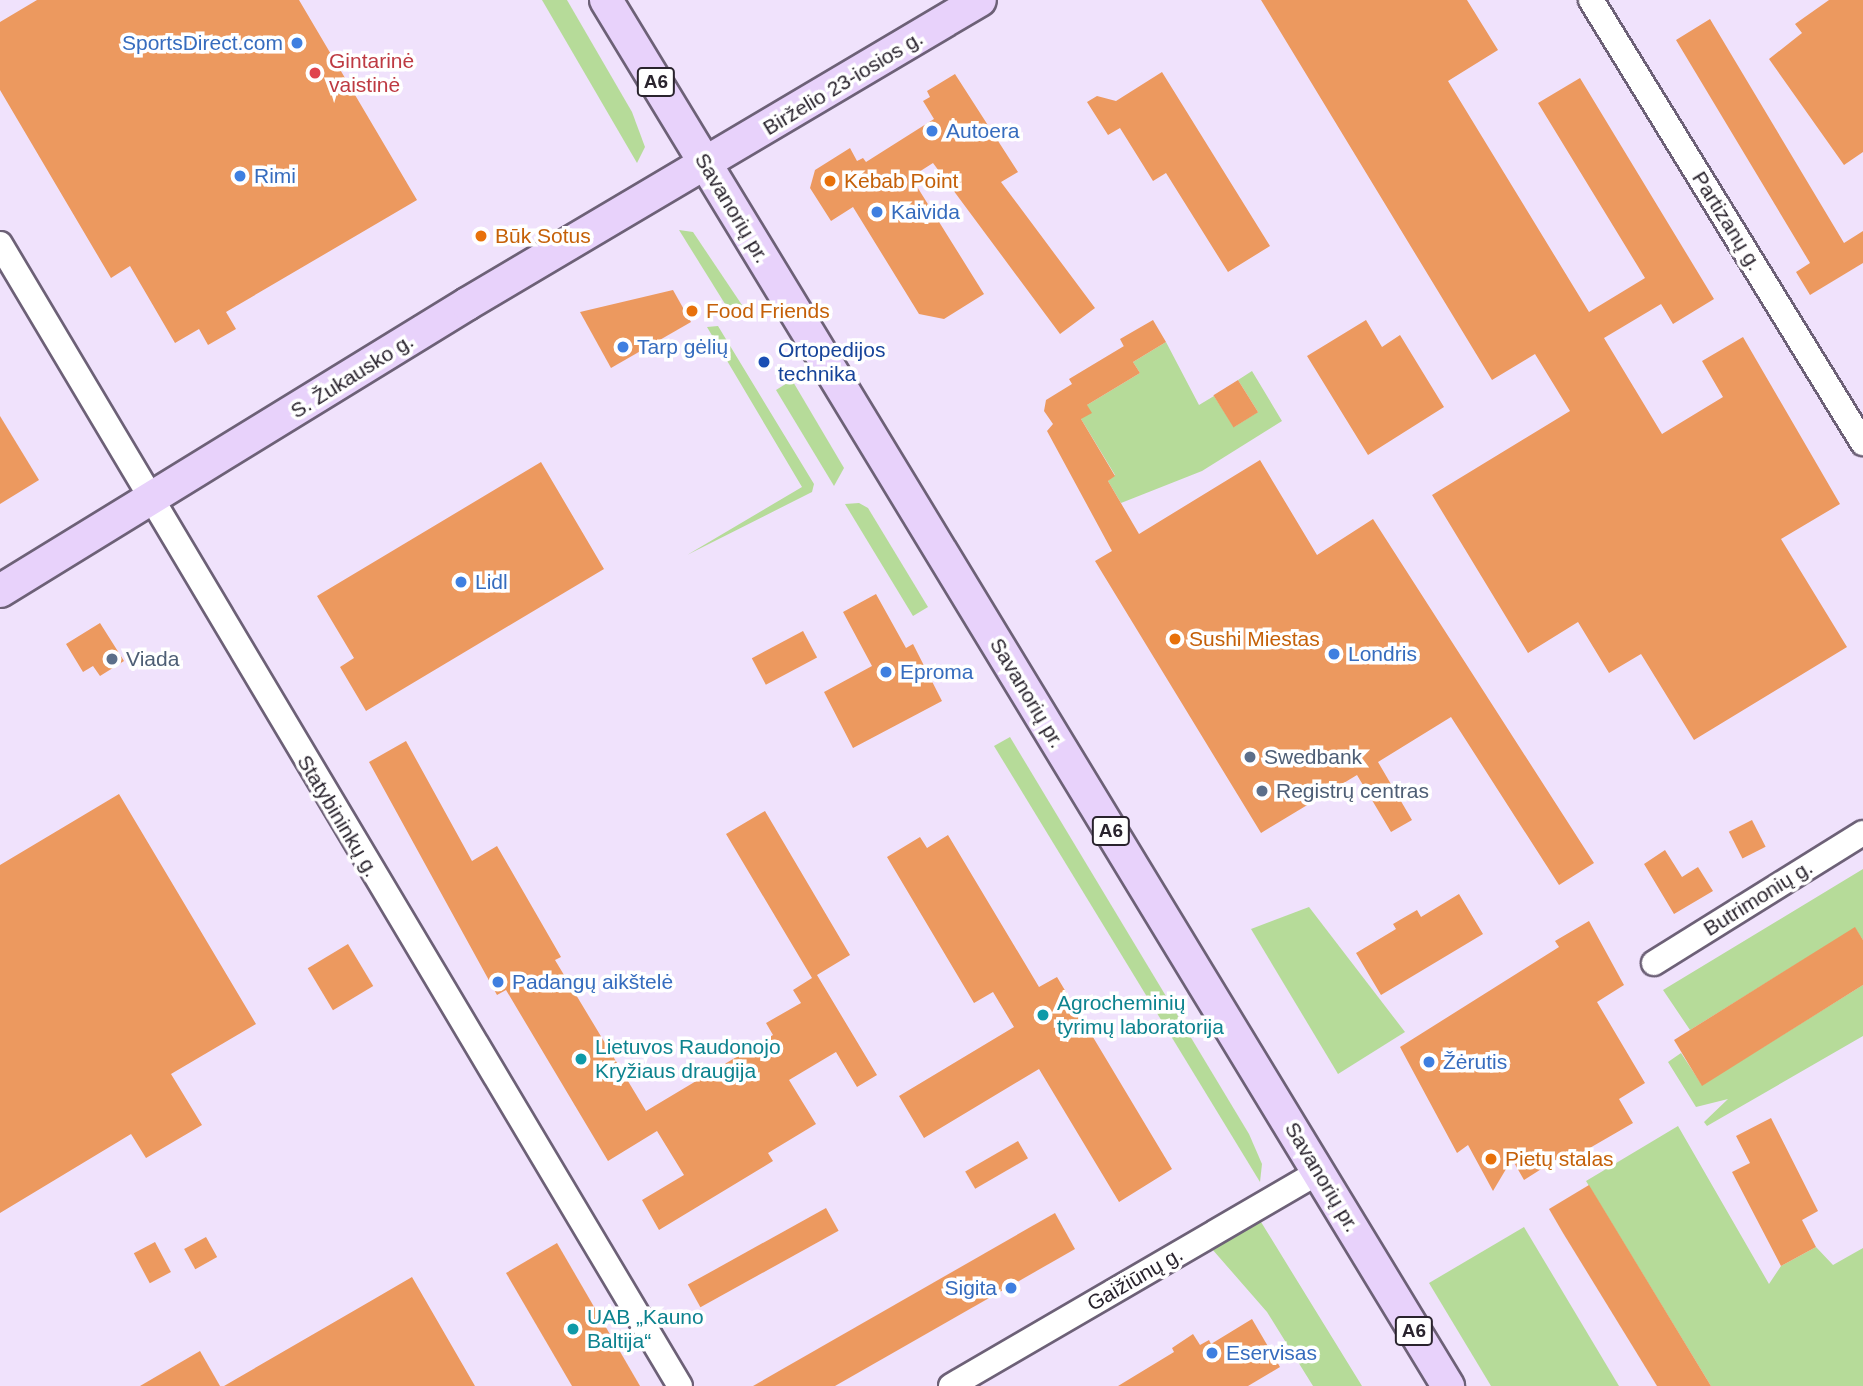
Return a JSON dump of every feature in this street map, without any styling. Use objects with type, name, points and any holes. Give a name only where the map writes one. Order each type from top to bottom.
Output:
[{"type":"main road","name":"Savanorių pr.","points":[[606,0],[1448,1386]]},
{"type":"main road","name":"Birželio 23-iosios g.","points":[[706,164],[980,0]]},
{"type":"main road","name":"S. Žukausko g.","points":[[0,591],[478,298],[706,164]]},
{"type":"street","name":"Partizanų g.","points":[[1591,0],[1863,443]]},
{"type":"street","name":"Statybininkų g.","points":[[0,243],[680,1386]]},
{"type":"street","name":"Butrimonių g.","points":[[1654,963],[1863,833]]},
{"type":"street","name":"Gaižiūnų g.","points":[[951,1386],[1319,1172]]},
{"type":"green space","points":[[542,0],[567,0],[632,112],[645,147],[637,163]]},
{"type":"green space","points":[[679,230],[693,232],[746,311],[735,320]]},
{"type":"green space","points":[[718,326],[814,484],[812,492],[687,555],[802,487],[707,327]]},
{"type":"green space","points":[[1166,342],[1199,405],[1214,396],[1234,427],[1258,412],[1238,380],[1252,371],[1282,421],[1202,471],[1121,503],[1108,481],[1115,475],[1081,419],[1087,405],[1140,373],[1133,362]]},
{"type":"green space","points":[[792,380],[844,468],[834,486],[776,390]]},
{"type":"green space","points":[[859,503],[868,508],[928,607],[913,616],[845,504]]},
{"type":"green space","points":[[1010,737],[1249,1134],[1262,1164],[1260,1182],[994,746]]},
{"type":"green space","points":[[1863,869],[1863,940],[1855,928],[1690,1030],[1663,990]]},
{"type":"green space","points":[[1309,907],[1405,1032],[1338,1074],[1251,929]]},
{"type":"green space","points":[[1863,985],[1863,1036],[1707,1126],[1704,1122],[1728,1099],[1696,1107],[1668,1062],[1681,1053],[1702,1085]]},
{"type":"green space","points":[[1678,1126],[1769,1284],[1781,1266],[1816,1247],[1833,1265],[1863,1248],[1863,1386],[1711,1386],[1586,1181]]},
{"type":"green space","points":[[1261,1222],[1362,1386],[1313,1386],[1267,1312],[1212,1249]]},
{"type":"green space","points":[[1524,1227],[1619,1386],[1491,1386],[1429,1283]]},
{"type":"building","name":"Rimi","points":[[37,0],[299,0],[417,200],[226,312],[236,329],[208,345],[199,329],[175,343],[130,266],[111,278],[0,90],[0,22]]},
{"type":"building","points":[[1261,0],[1467,0],[1498,50],[1448,81],[1589,312],[1645,278],[1538,103],[1580,78],[1714,299],[1673,324],[1661,304],[1604,338],[1662,434],[1723,397],[1702,361],[1743,337],[1840,504],[1781,539],[1847,647],[1694,740],[1641,654],[1609,673],[1578,622],[1528,653],[1432,495],[1570,411],[1535,354],[1492,380]]},
{"type":"building","points":[[1829,0],[1863,0],[1863,152],[1844,165],[1769,59],[1802,33],[1795,24]]},
{"type":"building","points":[[1710,19],[1844,243],[1863,231],[1863,263],[1810,295],[1796,272],[1810,263],[1676,40]]},
{"type":"building","points":[[1162,72],[1270,246],[1228,272],[1166,173],[1153,181],[1120,128],[1108,135],[1087,102],[1097,96],[1116,101]]},
{"type":"building","points":[[955,74],[1018,172],[1001,182],[1095,308],[1060,334],[933,163],[911,177],[984,294],[944,319],[919,314],[853,207],[831,221],[810,188],[815,170],[850,148],[857,161],[863,158],[866,162],[934,119],[923,101],[930,97],[927,91]]},
{"type":"building","name":"Tarp gėlių","points":[[673,290],[691,322],[611,368],[580,312]]},
{"type":"building","points":[[1153,320],[1166,342],[1133,362],[1140,373],[1087,405],[1092,413],[1081,419],[1115,476],[1108,481],[1139,534],[1260,460],[1317,555],[1373,519],[1594,863],[1559,885],[1451,717],[1378,762],[1412,820],[1391,832],[1357,775],[1261,833],[1095,561],[1112,551],[1047,431],[1053,424],[1044,411],[1046,400],[1072,384],[1069,379],[1124,346],[1120,339]]},
{"type":"building","points":[[1366,320],[1382,347],[1400,335],[1444,407],[1368,455],[1307,356]]},
{"type":"building","points":[[1238,380],[1258,412],[1234,428],[1213,395]]},
{"type":"building","points":[[0,416],[39,480],[0,504]]},
{"type":"building","name":"Lidl","points":[[541,462],[604,569],[366,711],[340,667],[354,658],[317,596]]},
{"type":"building","points":[[876,594],[906,648],[913,644],[942,701],[853,748],[824,692],[872,666],[843,612]]},
{"type":"building","points":[[100,623],[124,661],[100,676],[93,666],[83,672],[66,644]]},
{"type":"building","points":[[803,631],[817,657],[766,685],[752,658]]},
{"type":"building","points":[[406,741],[472,861],[497,846],[561,957],[555,960],[646,1111],[773,1035],[766,1023],[801,1003],[793,990],[812,978],[726,834],[765,811],[850,955],[817,975],[877,1075],[857,1087],[836,1052],[789,1080],[816,1124],[768,1153],[773,1161],[659,1230],[642,1200],[684,1175],[657,1131],[608,1161],[506,990],[497,995],[369,762]]},
{"type":"building","points":[[119,794],[256,1024],[171,1074],[202,1125],[146,1158],[131,1134],[0,1213],[0,865]]},
{"type":"building","points":[[1752,820],[1766,847],[1742,859],[1729,832]]},
{"type":"building","name":"Agrocheminių tyrimų laboratorija","points":[[948,835],[1039,987],[1057,977],[1172,1169],[1119,1202],[1039,1069],[924,1138],[899,1096],[1014,1027],[993,992],[974,1003],[887,857],[920,837],[927,848]]},
{"type":"building","points":[[1665,850],[1682,877],[1698,867],[1713,891],[1674,914],[1644,864]]},
{"type":"building","points":[[1459,894],[1483,934],[1381,995],[1356,953],[1396,929],[1393,924],[1417,910],[1421,917]]},
{"type":"building","points":[[1589,921],[1624,985],[1597,1002],[1645,1083],[1619,1099],[1633,1123],[1569,1160],[1565,1154],[1524,1180],[1512,1159],[1493,1191],[1468,1145],[1457,1153],[1400,1047],[1559,947],[1555,941]]},
{"type":"building","points":[[1855,927],[1863,940],[1863,985],[1702,1086],[1674,1040]]},
{"type":"building","points":[[348,944],[373,986],[333,1010],[308,968]]},
{"type":"building","points":[[1771,1118],[1818,1211],[1802,1220],[1816,1247],[1781,1266],[1732,1172],[1750,1163],[1736,1136]]},
{"type":"building","points":[[1018,1141],[1028,1158],[975,1189],[965,1172]]},
{"type":"building","points":[[1589,1185],[1711,1386],[1657,1386],[1563,1233],[1549,1209]]},
{"type":"building","points":[[826,1208],[839,1231],[700,1307],[688,1285]]},
{"type":"building","points":[[1055,1213],[1075,1249],[835,1386],[753,1386]]},
{"type":"building","points":[[206,1237],[217,1257],[195,1269],[184,1249]]},
{"type":"building","points":[[155,1242],[171,1272],[150,1283],[134,1253]]},
{"type":"building","name":"UAB „Kauno Baltija“","points":[[557,1243],[640,1386],[572,1386],[506,1273]]},
{"type":"building","points":[[412,1277],[475,1386],[224,1386],[369,1302]]},
{"type":"building","points":[[1252,1319],[1280,1367],[1248,1386],[1118,1386],[1174,1352],[1172,1348],[1193,1334],[1200,1345],[1209,1340],[1211,1344]]},
{"type":"building","points":[[200,1351],[220,1386],[140,1386]]},
{"type":"place","name":"SportsDirect.com","points":[[297,43]]},
{"type":"place","name":"Gintarinė vaistinė","points":[[315,73]]},
{"type":"place","name":"Autoera","points":[[932,131]]},
{"type":"place","name":"Rimi","points":[[240,176]]},
{"type":"place","name":"Kebab Point","points":[[830,181]]},
{"type":"place","name":"Kaivida","points":[[877,212]]},
{"type":"place","name":"Būk Sotus","points":[[481,236]]},
{"type":"place","name":"Food Friends","points":[[692,311]]},
{"type":"place","name":"Tarp gėlių","points":[[623,347]]},
{"type":"place","name":"Ortopedijos technika","points":[[764,362]]},
{"type":"place","name":"Lidl","points":[[461,582]]},
{"type":"place","name":"Sushi Miestas","points":[[1175,639]]},
{"type":"place","name":"Londris","points":[[1334,654]]},
{"type":"place","name":"Viada","points":[[112,659]]},
{"type":"place","name":"Eproma","points":[[886,672]]},
{"type":"place","name":"Swedbank","points":[[1250,757]]},
{"type":"place","name":"Registrų centras","points":[[1262,791]]},
{"type":"place","name":"Padangų aikštelė","points":[[498,982]]},
{"type":"place","name":"Agrocheminių tyrimų laboratorija","points":[[1043,1015]]},
{"type":"place","name":"Lietuvos Raudonojo Kryžiaus draugija","points":[[581,1059]]},
{"type":"place","name":"Žėrutis","points":[[1429,1062]]},
{"type":"place","name":"Pietų stalas","points":[[1491,1159]]},
{"type":"place","name":"Sigita","points":[[1011,1288]]},
{"type":"place","name":"UAB „Kauno Baltija“","points":[[573,1329]]},
{"type":"place","name":"Eservisas","points":[[1212,1353]]}]
